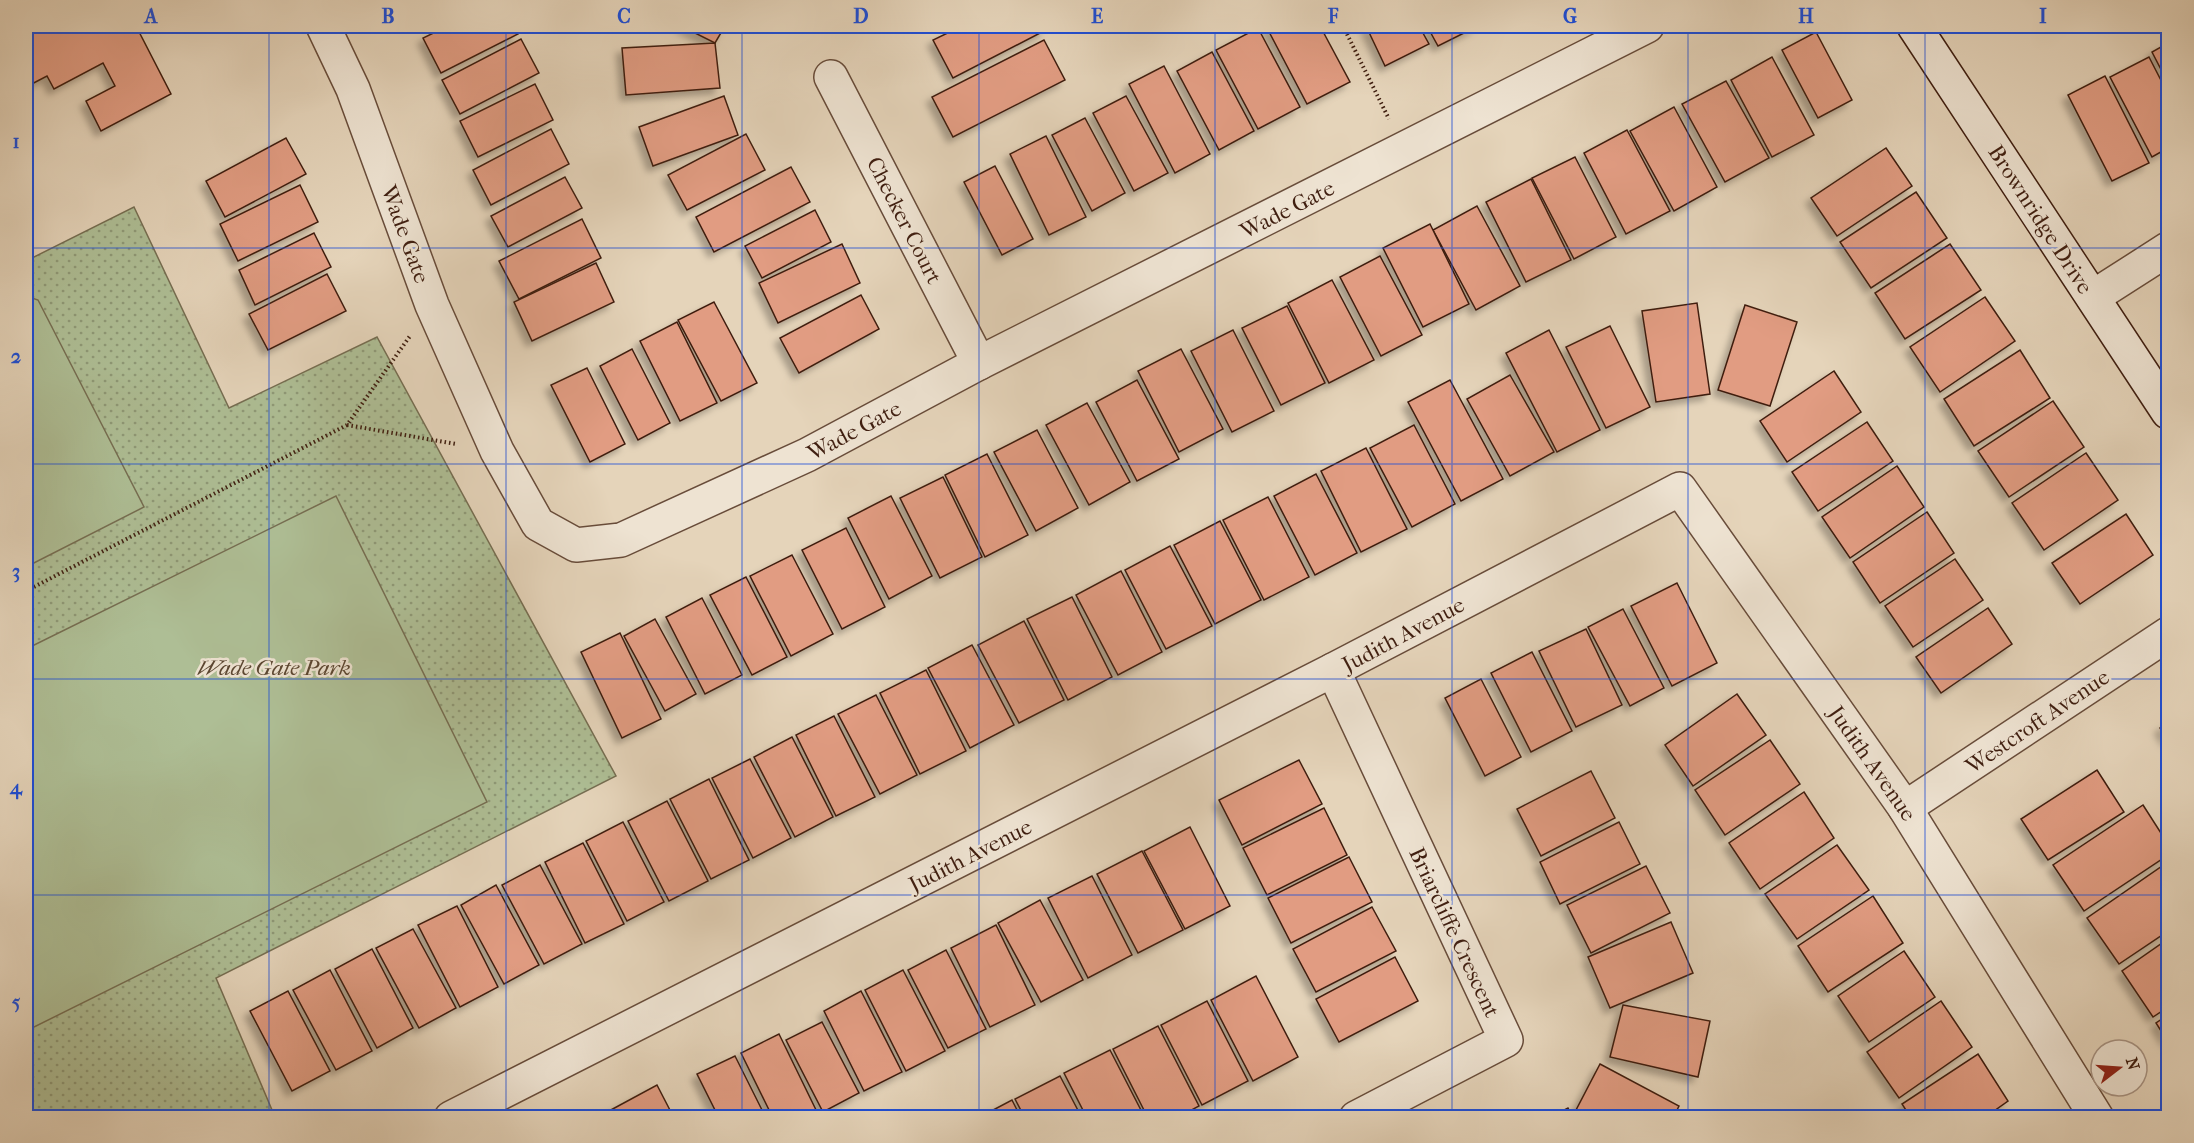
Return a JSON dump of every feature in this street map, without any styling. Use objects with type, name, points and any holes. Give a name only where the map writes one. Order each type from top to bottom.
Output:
[{"type":"street","name":"Wade Gate","points":[[323,26],[353,88],[432,305],[497,451],[538,524],[576,545],[621,540],[807,455],[979,363],[1647,26]]},
{"type":"street","name":"Brownridge Drive","points":[[1914,26],[2169,412]]},
{"type":"street","name":"Checker Court","points":[[831,77],[979,363]]},
{"type":"street","points":[[2093,297],[2169,249]]},
{"type":"street","name":"Judith Avenue","points":[[468,1114],[1333,670],[1680,489],[1905,808],[2097,1118]]},
{"type":"street","name":"Westcroft Avenue","points":[[1905,808],[2169,634]]},
{"type":"street","name":"Briarcliffe Crescent","points":[[1333,670],[1506,1040],[1356,1118]]},
{"type":"path","points":[[1343,26],[1405,150]]},
{"type":"path","points":[[26,591],[347,425],[432,305]]},
{"type":"path","points":[[347,425],[497,451]]},
{"type":"green space","name":"Wade Gate Park","points":[[134,207],[229,408],[377,337],[616,776],[216,978],[275,1117],[26,1118],[26,261]]},
{"type":"green space","points":[[26,296],[38,300],[144,507],[26,567]]},
{"type":"green space","points":[[336,496],[487,802],[26,1031],[26,649]]},
{"type":"building","points":[[26,26],[136,26],[171,94],[101,131],[86,101],[115,86],[103,63],[54,89],[47,76],[26,87]]},
{"type":"building","points":[[448,26],[513,26],[518,34],[441,73],[423,38]]},
{"type":"building","points":[[681,26],[725,26],[715,43]]},
{"type":"building","points":[[962,26],[1043,26],[1046,30],[953,78],[933,40]]},
{"type":"building","points":[[1266,26],[1320,26],[1350,82],[1307,104]]},
{"type":"building","points":[[1366,26],[1419,26],[1429,44],[1385,66]]},
{"type":"building","points":[[1427,26],[1478,26],[1438,46]]},
{"type":"building","points":[[1258,28],[1300,107],[1258,129],[1216,50]]},
{"type":"building","points":[[1816,32],[1852,100],[1818,118],[1782,50]]},
{"type":"building","points":[[521,39],[539,73],[460,114],[442,80]]},
{"type":"building","points":[[1044,40],[1065,80],[953,137],[932,97]]},
{"type":"building","points":[[715,43],[720,88],[626,95],[622,48]]},
{"type":"building","points":[[2168,43],[2168,83],[2152,52]]},
{"type":"building","points":[[1212,52],[1254,131],[1219,150],[1177,71]]},
{"type":"building","points":[[1772,57],[1814,135],[1772,157],[1731,80]]},
{"type":"building","points":[[2149,57],[2168,94],[2168,148],[2152,157],[2110,77]]},
{"type":"building","points":[[1164,66],[1210,154],[1175,173],[1129,84]]},
{"type":"building","points":[[2105,76],[2149,163],[2112,181],[2068,95]]},
{"type":"building","points":[[1726,81],[1769,158],[1725,182],[1682,104]]},
{"type":"building","points":[[535,84],[553,120],[478,157],[460,121]]},
{"type":"building","points":[[724,96],[738,135],[653,166],[639,127]]},
{"type":"building","points":[[1126,96],[1168,173],[1134,191],[1093,113]]},
{"type":"building","points":[[1674,107],[1717,187],[1674,211],[1630,131]]},
{"type":"building","points":[[1085,118],[1125,193],[1092,211],[1052,135]]},
{"type":"building","points":[[551,129],[569,164],[491,205],[473,170]]},
{"type":"building","points":[[1627,130],[1670,211],[1626,234],[1584,153]]},
{"type":"building","points":[[746,134],[765,170],[687,210],[668,175]]},
{"type":"building","points":[[1046,136],[1086,217],[1049,235],[1010,154]]},
{"type":"building","points":[[286,138],[306,174],[225,217],[206,181]]},
{"type":"building","points":[[1886,148],[1912,186],[1837,236],[1811,198]]},
{"type":"building","points":[[1575,157],[1616,237],[1574,259],[1532,178]]},
{"type":"building","points":[[995,166],[1033,239],[1002,255],[964,182]]},
{"type":"building","points":[[791,167],[810,202],[714,252],[696,217]]},
{"type":"building","points":[[565,177],[582,208],[508,247],[491,216]]},
{"type":"building","points":[[1531,179],[1571,260],[1526,282],[1486,202]]},
{"type":"building","points":[[300,185],[318,222],[238,261],[220,224]]},
{"type":"building","points":[[1916,192],[1947,238],[1871,288],[1840,242]]},
{"type":"building","points":[[1477,206],[1520,286],[1476,310],[1433,230]]},
{"type":"building","points":[[815,210],[831,242],[762,278],[745,246]]},
{"type":"building","points":[[582,219],[601,258],[519,299],[499,261]]},
{"type":"building","points":[[1430,224],[1469,304],[1423,327],[1383,248]]},
{"type":"building","points":[[314,233],[331,267],[255,305],[239,270]]},
{"type":"building","points":[[842,244],[860,283],[778,323],[759,283]]},
{"type":"building","points":[[1950,244],[1981,290],[1905,339],[1875,293]]},
{"type":"building","points":[[1380,256],[1422,335],[1381,356],[1340,277]]},
{"type":"building","points":[[596,263],[614,302],[532,341],[514,302]]},
{"type":"building","points":[[327,274],[346,311],[268,350],[249,314]]},
{"type":"building","points":[[1332,280],[1374,360],[1329,383],[1288,303]]},
{"type":"building","points":[[861,295],[879,329],[799,373],[780,338]]},
{"type":"building","points":[[1985,297],[2015,341],[1940,392],[1910,347]]},
{"type":"building","points":[[714,302],[757,383],[721,401],[678,320]]},
{"type":"building","points":[[1697,303],[1710,394],[1656,402],[1642,311]]},
{"type":"building","points":[[1745,305],[1797,322],[1770,406],[1718,390]]},
{"type":"building","points":[[1287,306],[1325,383],[1281,405],[1242,328]]},
{"type":"building","points":[[677,322],[717,403],[680,421],[640,341]]},
{"type":"building","points":[[1610,326],[1650,407],[1606,428],[1566,347]]},
{"type":"building","points":[[1233,330],[1274,411],[1232,432],[1191,351]]},
{"type":"building","points":[[1549,330],[1600,430],[1557,452],[1506,353]]},
{"type":"building","points":[[632,349],[670,423],[638,440],[600,366]]},
{"type":"building","points":[[1181,349],[1223,429],[1179,452],[1138,371]]},
{"type":"building","points":[[2020,350],[2050,398],[1974,446],[1944,399]]},
{"type":"building","points":[[587,368],[625,444],[590,462],[551,385]]},
{"type":"building","points":[[1834,371],[1861,412],[1787,462],[1760,421]]},
{"type":"building","points":[[1510,375],[1554,452],[1510,476],[1467,399]]},
{"type":"building","points":[[1137,380],[1179,459],[1137,481],[1096,402]]},
{"type":"building","points":[[1450,380],[1503,479],[1461,501],[1408,402]]},
{"type":"building","points":[[2053,401],[2084,447],[2009,497],[1978,451]]},
{"type":"building","points":[[1087,403],[1130,482],[1089,505],[1046,425]]},
{"type":"building","points":[[1867,422],[1893,461],[1818,511],[1792,472]]},
{"type":"building","points":[[1414,425],[1455,504],[1412,527],[1370,448]]},
{"type":"building","points":[[1037,430],[1078,508],[1036,531],[994,452]]},
{"type":"building","points":[[1366,448],[1407,529],[1361,552],[1321,471]]},
{"type":"building","points":[[2086,453],[2118,500],[2044,550],[2012,503]]},
{"type":"building","points":[[987,454],[1028,535],[985,557],[945,475]]},
{"type":"building","points":[[1897,466],[1924,507],[1850,558],[1822,517]]},
{"type":"building","points":[[1316,474],[1357,553],[1315,575],[1274,496]]},
{"type":"building","points":[[943,477],[982,557],[940,578],[900,498]]},
{"type":"building","points":[[891,496],[932,576],[889,599],[848,518]]},
{"type":"building","points":[[1268,497],[1309,577],[1264,600],[1223,520]]},
{"type":"building","points":[[1927,512],[1954,553],[1880,603],[1853,562]]},
{"type":"building","points":[[2126,514],[2153,555],[2080,604],[2052,563]]},
{"type":"building","points":[[1220,521],[1261,600],[1215,624],[1174,545]]},
{"type":"building","points":[[846,528],[885,607],[842,629],[802,550]]},
{"type":"building","points":[[1170,546],[1212,626],[1166,649],[1125,570]]},
{"type":"building","points":[[792,555],[833,634],[791,656],[750,576]]},
{"type":"building","points":[[1955,559],[1983,600],[1913,647],[1885,606]]},
{"type":"building","points":[[1121,571],[1162,652],[1118,675],[1076,595]]},
{"type":"building","points":[[746,577],[787,657],[752,675],[710,595]]},
{"type":"building","points":[[1677,583],[1717,663],[1672,686],[1631,606]]},
{"type":"building","points":[[1072,597],[1112,677],[1068,700],[1027,619]]},
{"type":"building","points":[[702,598],[742,675],[705,694],[666,617]]},
{"type":"building","points":[[1988,608],[2012,644],[1941,693],[1916,657]]},
{"type":"building","points":[[1623,609],[1664,688],[1630,706],[1588,627]]},
{"type":"building","points":[[655,619],[696,694],[665,711],[624,636]]},
{"type":"building","points":[[1024,621],[1064,700],[1019,723],[978,645]]},
{"type":"building","points":[[1586,629],[1622,705],[1576,727],[1539,651]]},
{"type":"building","points":[[620,633],[661,719],[622,738],[581,652]]},
{"type":"building","points":[[972,645],[1014,725],[970,748],[928,668]]},
{"type":"building","points":[[1532,652],[1572,731],[1531,752],[1491,673]]},
{"type":"building","points":[[926,670],[966,751],[920,774],[880,693]]},
{"type":"building","points":[[1481,679],[1521,757],[1485,776],[1445,698]]},
{"type":"building","points":[[1737,694],[1766,735],[1693,786],[1665,745]]},
{"type":"building","points":[[876,695],[917,775],[880,794],[838,714]]},
{"type":"building","points":[[834,716],[875,797],[836,816],[796,735]]},
{"type":"building","points":[[2168,723],[2168,741],[2160,728]]},
{"type":"building","points":[[792,737],[833,817],[795,837],[754,757]]},
{"type":"building","points":[[1770,740],[1800,784],[1725,835],[1695,790]]},
{"type":"building","points":[[750,759],[791,838],[753,858],[712,778]]},
{"type":"building","points":[[1299,760],[1322,804],[1242,845],[1219,800]]},
{"type":"building","points":[[2097,770],[2124,812],[2048,860],[2021,819]]},
{"type":"building","points":[[1591,771],[1615,818],[1541,856],[1517,809]]},
{"type":"building","points":[[709,779],[749,860],[711,879],[670,799]]},
{"type":"building","points":[[1804,792],[1834,838],[1760,889],[1729,843]]},
{"type":"building","points":[[667,801],[708,881],[669,901],[628,821]]},
{"type":"building","points":[[2143,805],[2168,844],[2168,855],[2084,911],[2053,865]]},
{"type":"building","points":[[1324,808],[1347,855],[1267,895],[1243,848]]},
{"type":"building","points":[[623,822],[664,902],[627,921],[586,841]]},
{"type":"building","points":[[1619,822],[1640,864],[1560,904],[1540,862]]},
{"type":"building","points":[[1190,827],[1230,906],[1185,929],[1144,851]]},
{"type":"building","points":[[583,843],[624,924],[585,943],[545,862]]},
{"type":"building","points":[[1837,845],[1869,890],[1797,939],[1765,894]]},
{"type":"building","points":[[1142,851],[1183,930],[1138,953],[1097,874]]},
{"type":"building","points":[[1349,857],[1372,902],[1291,943],[1268,898]]},
{"type":"building","points":[[2168,862],[2168,931],[2119,964],[2087,918]]},
{"type":"building","points":[[540,865],[582,944],[544,964],[502,885]]},
{"type":"building","points":[[1646,866],[1670,913],[1591,953],[1567,905]]},
{"type":"building","points":[[1092,876],[1132,955],[1088,978],[1048,898]]},
{"type":"building","points":[[496,885],[539,965],[504,984],[461,905]]},
{"type":"building","points":[[1873,896],[1903,943],[1828,992],[1798,946]]},
{"type":"building","points":[[1040,900],[1083,980],[1041,1002],[998,923]]},
{"type":"building","points":[[457,906],[498,987],[460,1007],[418,925]]},
{"type":"building","points":[[1372,907],[1396,951],[1316,992],[1293,949]]},
{"type":"building","points":[[1671,922],[1693,973],[1610,1008],[1588,957]]},
{"type":"building","points":[[996,925],[1035,1005],[990,1027],[951,948]]},
{"type":"building","points":[[413,929],[456,1008],[419,1028],[376,948]]},
{"type":"building","points":[[2168,939],[2168,1007],[2153,1017],[2122,971]]},
{"type":"building","points":[[372,949],[413,1028],[377,1048],[335,969]]},
{"type":"building","points":[[946,950],[986,1029],[948,1048],[908,970]]},
{"type":"building","points":[[1904,951],[1935,997],[1869,1042],[1838,996]]},
{"type":"building","points":[[1395,957],[1418,1001],[1339,1042],[1316,999]]},
{"type":"building","points":[[330,970],[372,1051],[336,1070],[293,990]]},
{"type":"building","points":[[903,970],[945,1051],[906,1071],[865,990]]},
{"type":"building","points":[[1256,976],[1298,1057],[1253,1081],[1211,1000]]},
{"type":"building","points":[[288,991],[330,1071],[292,1091],[250,1011]]},
{"type":"building","points":[[861,991],[902,1072],[864,1091],[824,1011]]},
{"type":"building","points":[[1207,1001],[1248,1081],[1202,1105],[1161,1025]]},
{"type":"building","points":[[1941,1001],[1972,1047],[1899,1098],[1867,1052]]},
{"type":"building","points":[[1623,1005],[1710,1021],[1698,1077],[1610,1057]]},
{"type":"building","points":[[2168,1015],[2168,1042],[2156,1023]]},
{"type":"building","points":[[822,1022],[859,1093],[823,1112],[786,1040]]},
{"type":"building","points":[[1158,1026],[1199,1106],[1177,1118],[1148,1118],[1113,1049]]},
{"type":"building","points":[[779,1034],[818,1114],[812,1118],[773,1118],[741,1053]]},
{"type":"building","points":[[1110,1050],[1145,1118],[1087,1118],[1064,1073]]},
{"type":"building","points":[[1978,1054],[2008,1101],[1984,1118],[1911,1118],[1902,1104]]},
{"type":"building","points":[[735,1056],[766,1118],[719,1118],[697,1074]]},
{"type":"building","points":[[1600,1064],[1679,1106],[1673,1118],[1585,1118],[1575,1112]]},
{"type":"building","points":[[1060,1076],[1082,1118],[1025,1118],[1015,1099]]},
{"type":"building","points":[[657,1085],[674,1118],[596,1118]]},
{"type":"building","points":[[1012,1100],[1021,1118],[978,1118]]},
{"type":"building","points":[[1568,1108],[1573,1118],[1549,1118]]}]
